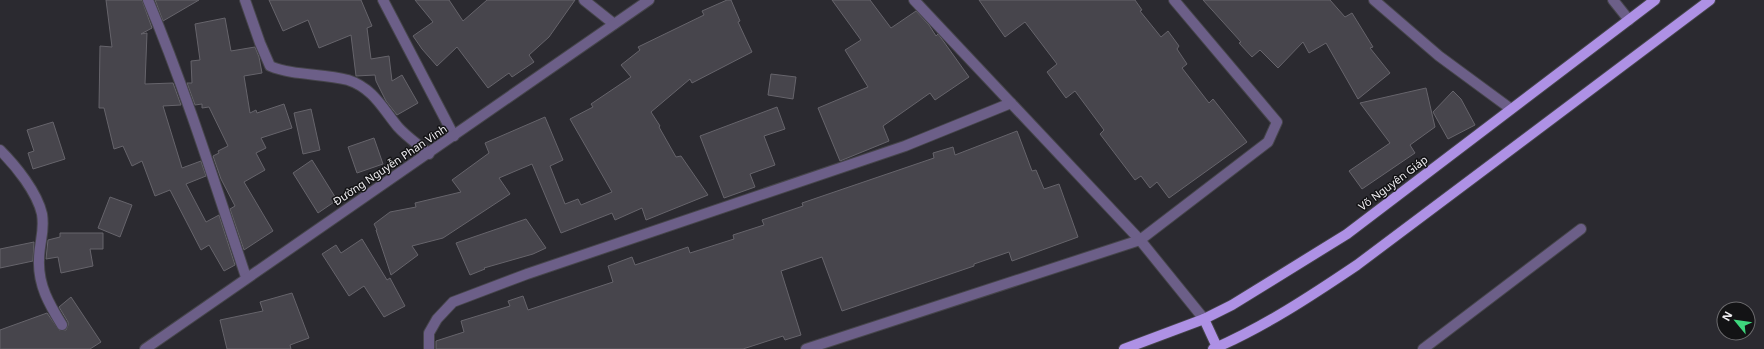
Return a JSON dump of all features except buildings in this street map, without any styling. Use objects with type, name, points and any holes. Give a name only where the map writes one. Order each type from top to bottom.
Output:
[{"type":"main road","name":"Võ Nguyên Giáp","points":[[1124,349],[1204,319],[1232,305],[1347,234],[1656,0]]},
{"type":"main road","points":[[1204,319],[1215,348],[1244,335],[1301,302],[1357,265],[1710,0]]},
{"type":"street","points":[[148,0],[164,37],[246,277]]},
{"type":"street","points":[[245,0],[260,43],[270,66],[279,70],[349,80],[364,88],[381,104],[399,128],[428,154]]},
{"type":"street","points":[[383,0],[454,136]]},
{"type":"street","points":[[584,0],[614,24]]},
{"type":"street","name":"Đường Nguyễn Phan Vinh","points":[[144,349],[246,277],[428,154],[649,0]]},
{"type":"street","points":[[914,0],[1140,240],[1204,319]]},
{"type":"street","points":[[806,349],[1140,240],[1268,142],[1276,122],[1174,0]]},
{"type":"street","points":[[1374,0],[1439,56],[1511,109]]},
{"type":"street","points":[[1613,0],[1629,20]]},
{"type":"street","points":[[429,349],[429,333],[437,319],[453,302],[526,274],[905,146],[1011,104]]},
{"type":"street","points":[[0,150],[16,166],[31,189],[41,213],[44,233],[39,259],[41,284],[48,302],[62,325]]},
{"type":"street","points":[[1423,349],[1581,228]]}]
